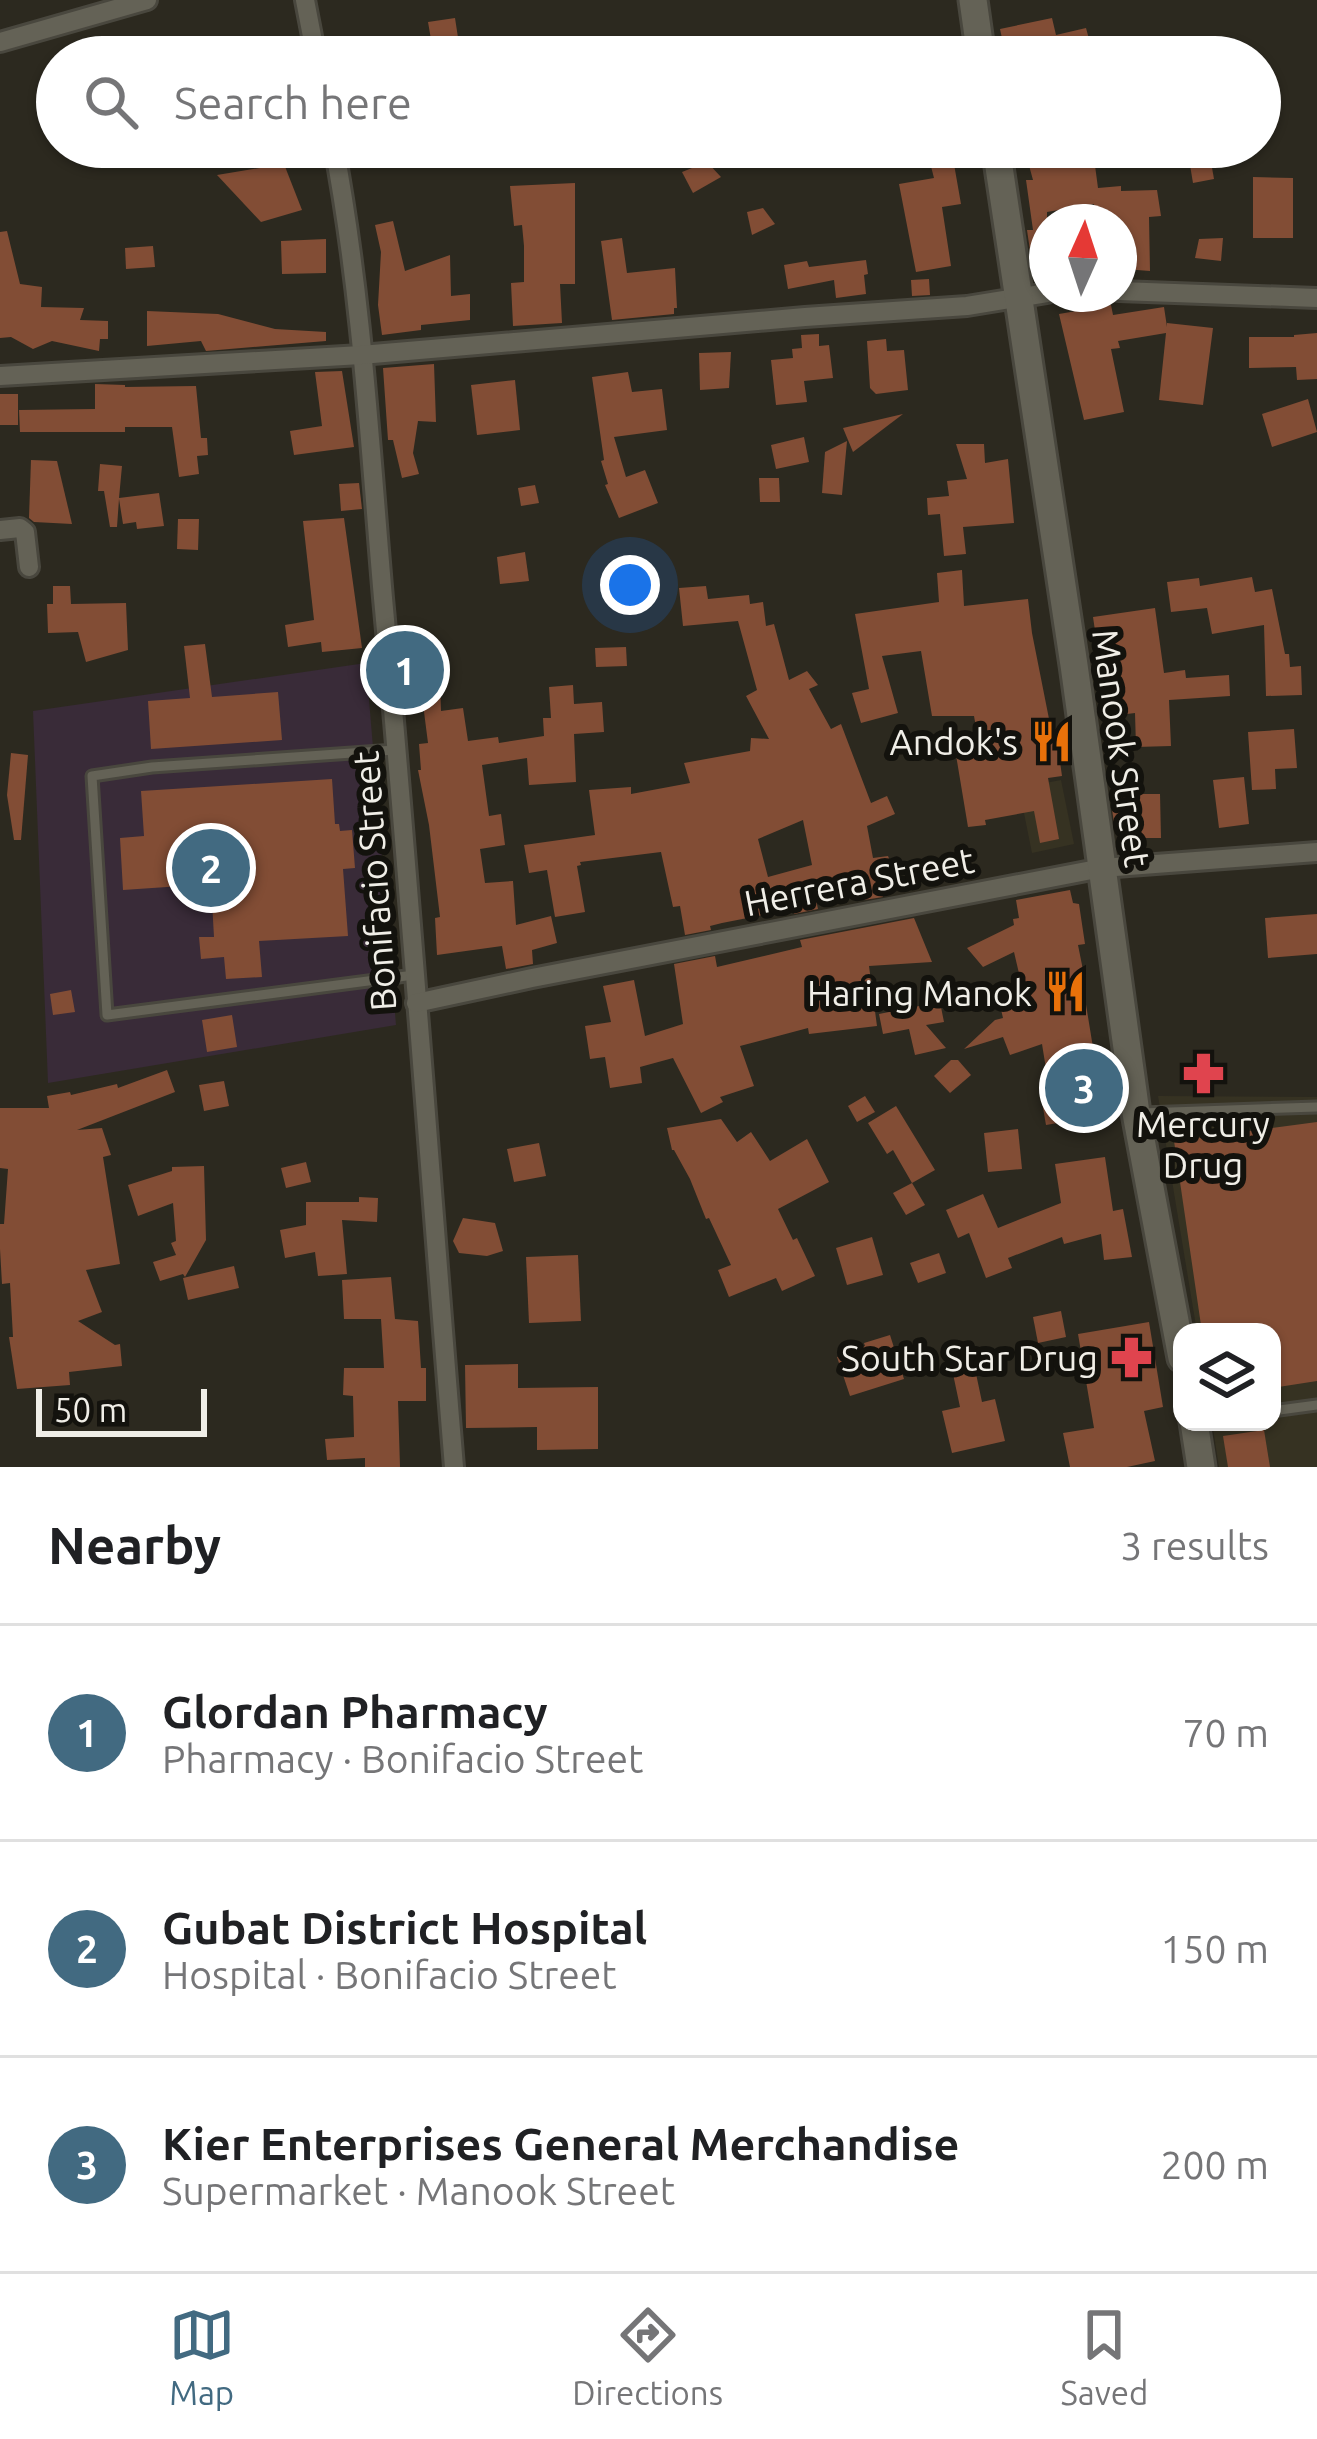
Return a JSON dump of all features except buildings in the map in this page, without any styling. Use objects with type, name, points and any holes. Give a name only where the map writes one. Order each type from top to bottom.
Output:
[{"type":"main road","points":[[973,0],[979,36]]},
{"type":"main road","name":"Manook Street","points":[[1000,168],[1029,279]]},
{"type":"main road","name":"Manook Street","points":[[1035,312],[1136,1113],[1175,1323]]},
{"type":"main road","points":[[1195,1431],[1201,1467]]},
{"type":"street","points":[[0,42],[147,0]]},
{"type":"street","points":[[305,0],[312,36]]},
{"type":"street","name":"Bonifacio Street","points":[[338,168],[361,355],[397,750],[454,1467]]},
{"type":"street","points":[[1137,292],[1317,298]]},
{"type":"street","points":[[0,376],[361,355],[967,306],[1029,296]]},
{"type":"street","points":[[0,530],[26,532],[29,567]]},
{"type":"street","name":"Herrera Street","points":[[416,1003],[1102,868],[1317,852]]},
{"type":"lane","points":[[397,750],[152,767],[92,776],[107,1015],[414,975]]},
{"type":"lane","points":[[1136,1113],[1317,1107]]},
{"type":"lane","points":[[1281,1410],[1317,1405]]},
{"type":"shaded area","points":[[366,663],[396,1025],[48,1083],[33,711]]},
{"type":"shaded area","points":[[1061,780],[1074,844],[1032,853],[1019,788]]},
{"type":"shaded area","points":[[1158,1096],[1317,1097],[1317,1467],[1219,1467],[1213,1431],[1281,1431],[1281,1323],[1196,1323]]},
{"type":"place","name":"Glordan Pharmacy","points":[[405,670]]},
{"type":"place","name":"Andok's","points":[[1052,741]]},
{"type":"place","name":"Gubat District Hospital","points":[[211,868]]},
{"type":"place","name":"Haring Manok","points":[[1066,992]]},
{"type":"place","name":"Mercury Drug","points":[[1203,1073]]},
{"type":"place","name":"Kier Enterprises General Merchandise","points":[[1084,1088]]},
{"type":"place","name":"South Star Drug","points":[[1132,1357]]}]
